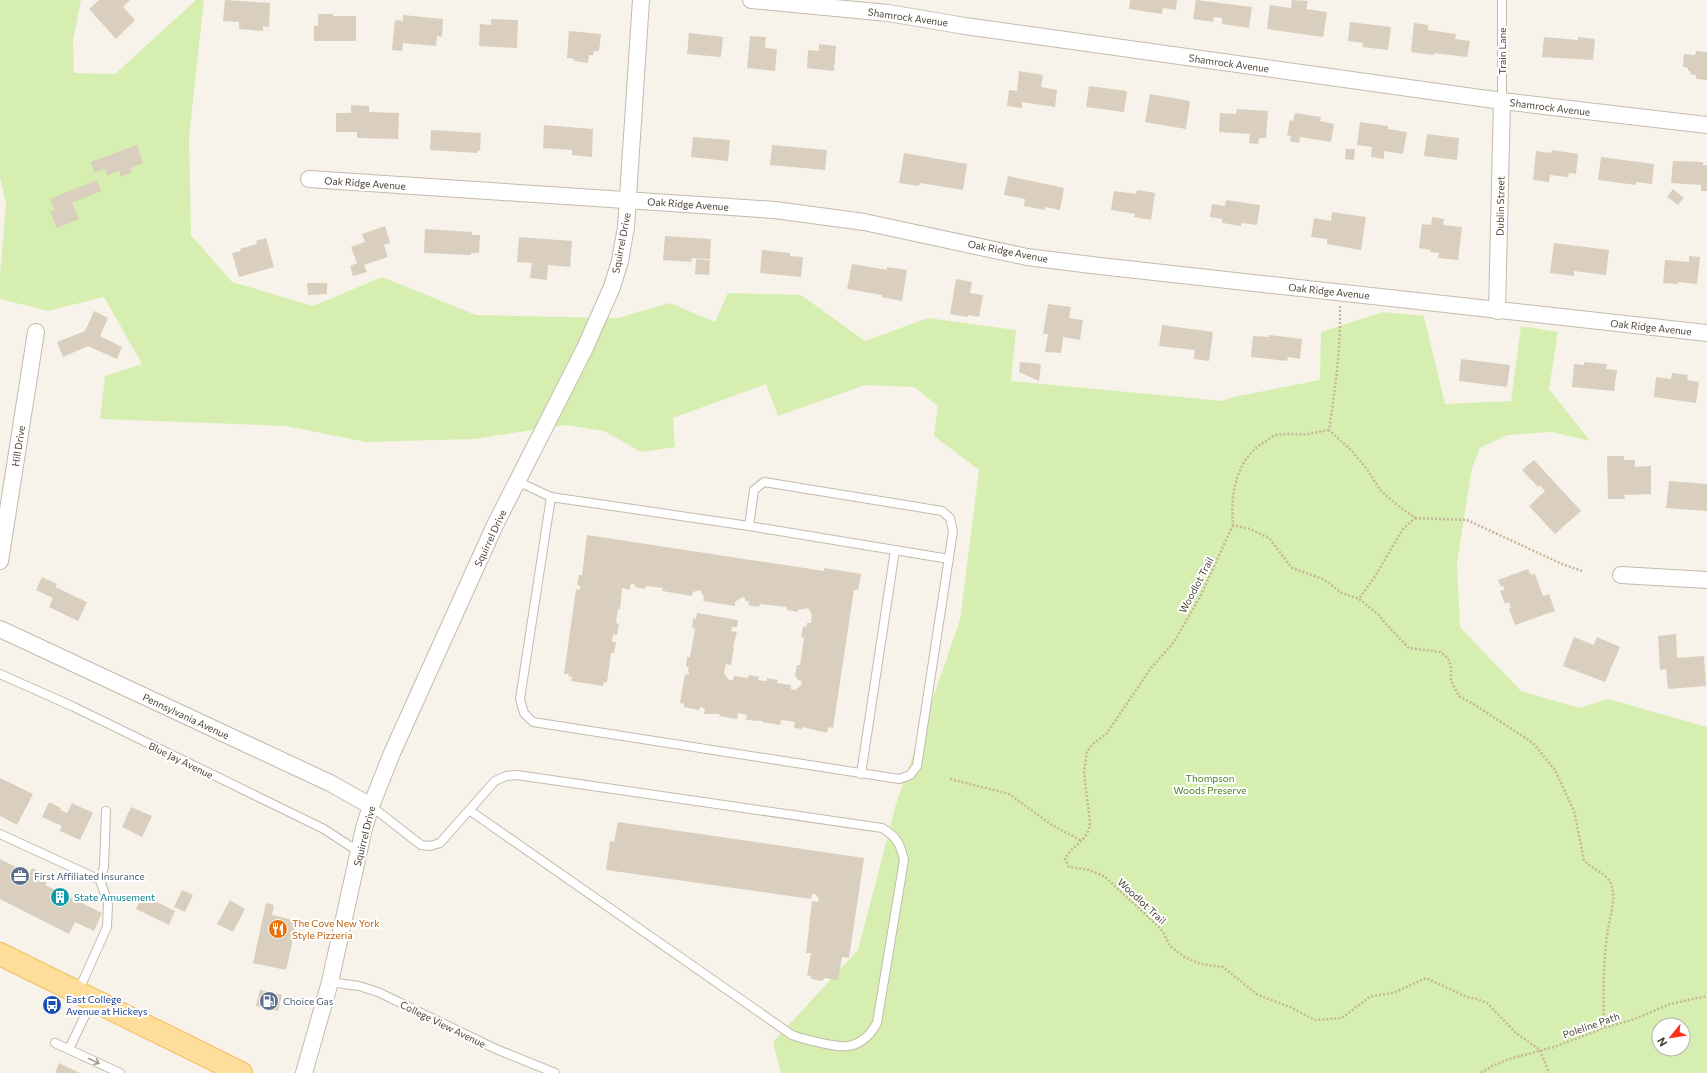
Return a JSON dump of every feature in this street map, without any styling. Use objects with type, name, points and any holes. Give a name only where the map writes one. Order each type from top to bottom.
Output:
[{"type":"main road","points":[[0,954],[241,1073]]},
{"type":"street","name":"Squirrel Drive","points":[[304,1073],[330,982],[359,852],[371,806],[392,753],[495,525],[585,348],[612,287],[620,261],[629,200],[641,0]]},
{"type":"street","name":"Shamrock Avenue","points":[[751,0],[888,13],[965,26],[1502,102],[1707,126]]},
{"type":"street","name":"Dublin Street","points":[[1497,311],[1502,102]]},
{"type":"street","name":"Oak Ridge Avenue","points":[[309,179],[775,210],[864,222],[1027,257],[1497,311],[1707,333]]},
{"type":"street","name":"Hill Drive","points":[[0,561],[36,332]]},
{"type":"street","points":[[1621,575],[1707,580]]},
{"type":"street","name":"Pennsylvania Avenue","points":[[0,628],[330,783],[371,806]]},
{"type":"lane","name":"Train Lane","points":[[1502,0],[1502,102]]},
{"type":"lane","points":[[517,481],[551,497],[749,526],[948,559]]},
{"type":"lane","points":[[551,497],[520,699],[524,713],[533,722],[861,774],[899,779],[910,775],[917,766],[953,531],[950,518],[942,512],[764,482],[754,490],[749,526]]},
{"type":"lane","points":[[861,774],[895,550]]},
{"type":"lane","name":"Blue Jay Avenue","points":[[0,674],[74,707],[324,829],[359,852]]},
{"type":"lane","points":[[371,806],[421,845],[430,846],[440,843],[469,810],[495,781],[506,776],[518,775],[882,828],[894,835],[901,846],[904,860],[877,1023],[871,1034],[847,1047],[806,1040],[792,1035],[469,810]]},
{"type":"lane","points":[[69,1049],[107,927],[108,903],[100,880],[104,867],[106,811]]},
{"type":"lane","points":[[0,834],[100,880]]},
{"type":"lane","name":"College View Avenue","points":[[330,982],[360,986],[378,992],[496,1049],[555,1073]]},
{"type":"lane","points":[[55,1043],[120,1073]]},
{"type":"path","points":[[1329,430],[1334,397],[1340,323],[1339,292]]},
{"type":"path","points":[[1329,430],[1367,469],[1380,490],[1415,518],[1467,520],[1562,564],[1582,571]]},
{"type":"path","points":[[1329,430],[1307,434],[1275,435],[1259,445],[1249,454],[1241,468],[1236,482],[1232,500],[1233,525],[1250,529],[1269,538],[1292,568],[1323,579],[1342,593],[1359,599],[1379,615],[1409,648],[1440,652],[1448,658],[1451,666],[1451,681],[1459,696],[1533,743],[1555,770],[1574,811],[1584,860],[1588,865],[1604,875],[1612,886],[1603,998],[1604,1028]]},
{"type":"path","points":[[1359,599],[1374,578],[1403,529],[1415,518]]},
{"type":"path","name":"Woodlot Trail","points":[[1233,525],[1200,597],[1174,642],[1151,668],[1107,733],[1087,751],[1084,772],[1090,829],[1082,841],[1065,859],[1069,867],[1089,870],[1104,876],[1158,926],[1175,952],[1192,961],[1223,967],[1258,995],[1290,1007],[1315,1020],[1342,1018],[1373,996],[1393,993],[1426,978],[1467,997],[1488,1003],[1516,1033],[1540,1050]]},
{"type":"path","points":[[950,780],[1009,794],[1052,825],[1082,841]]},
{"type":"path","name":"Poleline Path","points":[[1481,1073],[1500,1062],[1586,1036],[1604,1028],[1635,1019],[1670,1004],[1707,996]]},
{"type":"path","points":[[1540,1050],[1549,1073]]},
{"type":"green space","name":"Thompson Woods Preserve","points":[[0,0],[81,0],[73,41],[74,73],[115,74],[196,0],[204,0],[189,137],[191,235],[232,282],[313,306],[382,277],[476,315],[618,318],[670,303],[715,322],[728,293],[801,295],[865,341],[928,318],[1016,330],[1011,381],[1223,401],[1233,397],[1320,380],[1321,332],[1383,312],[1424,316],[1445,404],[1511,401],[1521,326],[1558,332],[1549,389],[1590,441],[1552,432],[1507,435],[1480,448],[1472,468],[1457,563],[1460,627],[1521,691],[1579,708],[1608,699],[1707,727],[1707,1073],[781,1073],[773,1042],[858,950],[896,804],[960,620],[979,470],[934,436],[938,406],[914,387],[865,385],[778,416],[766,384],[673,418],[675,447],[641,452],[604,431],[566,425],[474,439],[366,442],[286,426],[100,419],[105,376],[142,364],[104,297],[48,311],[0,299],[0,275],[6,204],[0,177]]},
{"type":"building","points":[[99,0],[130,0],[123,7],[135,20],[116,39],[89,9]]},
{"type":"building","points":[[225,0],[270,3],[269,27],[263,26],[263,31],[239,29],[239,22],[223,21]]},
{"type":"building","points":[[1130,0],[1177,0],[1176,10],[1163,8],[1162,14],[1129,9]]},
{"type":"building","points":[[1196,0],[1252,7],[1249,28],[1222,24],[1222,18],[1214,17],[1213,22],[1193,19]]},
{"type":"building","points":[[1292,0],[1308,1],[1306,9],[1327,12],[1323,37],[1267,29],[1270,5],[1291,8]]},
{"type":"building","points":[[318,14],[333,14],[333,16],[356,16],[356,41],[314,41],[314,26],[318,26]]},
{"type":"building","points":[[403,15],[443,19],[442,37],[437,36],[436,46],[403,43],[402,51],[392,50],[395,20],[403,21]]},
{"type":"building","points":[[491,19],[518,20],[517,48],[479,46],[480,24],[491,25]]},
{"type":"building","points":[[1350,22],[1391,27],[1388,50],[1362,47],[1363,43],[1348,41]]},
{"type":"building","points":[[1414,23],[1428,25],[1428,30],[1456,34],[1455,39],[1470,41],[1467,57],[1411,52]]},
{"type":"building","points":[[569,31],[601,34],[599,51],[594,51],[593,55],[589,55],[588,63],[574,61],[574,59],[567,58]]},
{"type":"building","points":[[689,33],[723,37],[721,57],[687,54]]},
{"type":"building","points":[[750,36],[766,37],[765,48],[777,49],[775,71],[747,68]]},
{"type":"building","points":[[1544,37],[1578,40],[1578,37],[1595,39],[1593,60],[1542,57]]},
{"type":"building","points":[[819,44],[836,46],[834,71],[807,68],[808,50],[819,51]]},
{"type":"building","points":[[1696,51],[1707,52],[1707,80],[1696,79],[1696,75],[1690,74],[1688,68],[1683,67],[1684,54],[1695,55]]},
{"type":"building","points":[[1019,71],[1043,75],[1041,87],[1057,90],[1055,107],[1022,102],[1022,108],[1007,106],[1009,90],[1017,91]]},
{"type":"building","points":[[1089,86],[1127,91],[1124,112],[1086,107]]},
{"type":"building","points":[[1150,94],[1190,101],[1186,129],[1145,122]]},
{"type":"building","points":[[351,105],[369,106],[369,112],[399,113],[398,139],[357,138],[357,132],[336,132],[336,113],[351,113]]},
{"type":"building","points":[[1237,109],[1268,111],[1266,138],[1259,138],[1258,144],[1249,143],[1250,134],[1219,132],[1220,113],[1236,114]]},
{"type":"building","points":[[1295,113],[1321,117],[1320,121],[1334,124],[1331,142],[1300,137],[1299,143],[1290,141],[1291,136],[1287,135],[1290,120],[1293,121]]},
{"type":"building","points":[[1360,122],[1388,126],[1388,129],[1407,132],[1403,154],[1384,151],[1384,159],[1371,157],[1372,147],[1357,145]]},
{"type":"building","points":[[544,125],[593,129],[592,157],[572,155],[572,150],[543,148]]},
{"type":"building","points":[[431,130],[481,133],[480,151],[478,150],[477,153],[430,150]]},
{"type":"building","points":[[1427,134],[1459,138],[1457,160],[1424,156]]},
{"type":"building","points":[[693,137],[730,140],[728,161],[691,157]]},
{"type":"building","points":[[137,145],[143,163],[131,168],[132,172],[121,177],[119,171],[107,176],[105,169],[94,172],[91,162]]},
{"type":"building","points":[[772,145],[827,150],[825,170],[770,165]]},
{"type":"building","points":[[1346,149],[1355,149],[1354,160],[1345,159]]},
{"type":"building","points":[[1552,150],[1578,154],[1576,174],[1569,173],[1568,177],[1550,175],[1549,182],[1533,180],[1536,151],[1551,153]]},
{"type":"building","points":[[904,153],[967,164],[963,190],[920,183],[919,186],[899,183]]},
{"type":"building","points":[[1601,157],[1654,164],[1652,184],[1636,182],[1636,185],[1598,180]]},
{"type":"building","points":[[1673,161],[1703,162],[1703,165],[1707,165],[1707,191],[1701,191],[1701,185],[1671,183]]},
{"type":"building","points":[[1008,176],[1064,188],[1060,210],[1045,207],[1045,210],[1024,206],[1025,199],[1004,195]]},
{"type":"building","points":[[97,180],[101,191],[72,203],[79,219],[57,228],[50,212],[55,210],[50,199]]},
{"type":"building","points":[[1673,189],[1684,198],[1678,205],[1667,197]]},
{"type":"building","points":[[1137,190],[1155,193],[1151,220],[1134,217],[1135,214],[1111,210],[1114,191],[1136,194]]},
{"type":"building","points":[[1226,200],[1260,205],[1257,225],[1241,223],[1241,226],[1222,223],[1222,219],[1210,217],[1212,204],[1225,206]]},
{"type":"building","points":[[1332,212],[1366,217],[1361,250],[1327,244],[1327,239],[1311,237],[1314,218],[1331,221]]},
{"type":"building","points":[[1432,217],[1444,219],[1443,225],[1462,227],[1458,260],[1438,258],[1439,253],[1430,252],[1431,250],[1419,248],[1422,224],[1431,225]]},
{"type":"building","points":[[385,226],[390,243],[384,245],[388,257],[364,265],[367,272],[353,276],[350,266],[357,263],[351,247],[365,242],[362,234]]},
{"type":"building","points":[[425,229],[472,232],[472,235],[480,235],[479,253],[471,253],[471,255],[424,253]]},
{"type":"building","points":[[665,236],[711,239],[710,259],[692,258],[691,262],[663,260]]},
{"type":"building","points":[[519,237],[572,241],[570,267],[548,265],[547,280],[530,278],[532,263],[517,262]]},
{"type":"building","points":[[266,238],[274,267],[239,277],[232,253],[257,244],[256,241]]},
{"type":"building","points":[[1554,243],[1609,250],[1606,275],[1574,271],[1574,276],[1550,273]]},
{"type":"building","points":[[762,250],[790,253],[790,256],[803,257],[801,277],[760,273]]},
{"type":"building","points":[[1689,256],[1700,257],[1697,284],[1678,282],[1678,284],[1663,283],[1665,260],[1689,262]]},
{"type":"building","points":[[696,259],[710,260],[709,275],[695,274]]},
{"type":"building","points":[[852,264],[887,270],[887,267],[907,270],[902,301],[882,297],[882,295],[847,289]]},
{"type":"building","points":[[956,279],[972,282],[970,293],[983,295],[979,317],[950,314]]},
{"type":"building","points":[[307,283],[327,283],[327,294],[308,295]]},
{"type":"building","points":[[1048,304],[1071,307],[1069,318],[1083,320],[1080,340],[1063,337],[1061,353],[1045,352],[1048,334],[1043,334]]},
{"type":"building","points":[[94,311],[108,318],[100,336],[122,347],[117,359],[88,346],[63,357],[57,342],[85,331]]},
{"type":"building","points":[[1162,325],[1213,332],[1209,361],[1194,359],[1195,350],[1159,346]]},
{"type":"building","points":[[1269,335],[1302,339],[1300,359],[1288,357],[1287,361],[1251,357],[1253,336],[1269,337]]},
{"type":"building","points":[[1461,359],[1510,365],[1507,387],[1459,381]]},
{"type":"building","points":[[1020,362],[1041,364],[1039,381],[1019,372]]},
{"type":"building","points":[[1584,362],[1607,364],[1606,369],[1617,370],[1614,391],[1572,387],[1574,364],[1584,365]]},
{"type":"building","points":[[1672,373],[1688,375],[1687,380],[1699,382],[1696,403],[1654,397],[1656,377],[1671,379]]},
{"type":"building","points":[[1607,456],[1624,456],[1624,460],[1635,460],[1635,467],[1651,466],[1651,494],[1624,495],[1625,499],[1608,499]]},
{"type":"building","points":[[1534,460],[1581,511],[1555,534],[1529,506],[1545,491],[1540,485],[1538,487],[1522,470]]},
{"type":"building","points":[[1669,481],[1707,484],[1707,511],[1666,508]]},
{"type":"building","points":[[587,535],[824,571],[824,568],[861,574],[858,590],[854,590],[833,728],[828,727],[827,733],[802,727],[802,729],[794,728],[795,722],[781,720],[780,725],[762,721],[746,720],[747,715],[738,713],[737,719],[719,716],[720,714],[704,714],[705,708],[700,707],[699,710],[684,707],[684,704],[680,703],[685,674],[689,675],[689,667],[686,667],[687,657],[690,657],[695,629],[692,628],[693,618],[696,619],[697,613],[738,620],[737,627],[732,627],[731,631],[737,632],[733,647],[731,665],[726,664],[724,673],[729,680],[733,680],[734,676],[748,678],[749,675],[759,677],[758,680],[767,681],[767,678],[778,680],[777,683],[791,685],[791,689],[795,690],[801,685],[802,681],[798,680],[795,676],[797,665],[800,665],[804,638],[801,637],[803,626],[806,627],[807,623],[811,623],[812,615],[808,608],[798,610],[798,612],[787,610],[787,607],[760,604],[759,607],[748,605],[749,601],[745,601],[745,598],[742,597],[735,602],[735,606],[703,601],[704,597],[700,590],[693,592],[692,596],[662,591],[663,588],[646,586],[645,589],[635,587],[635,584],[631,584],[630,590],[622,588],[620,609],[618,609],[616,623],[619,624],[617,635],[613,634],[612,642],[616,642],[614,653],[611,653],[607,683],[604,682],[603,686],[571,681],[572,677],[568,676],[569,674],[564,674],[576,589],[580,590],[580,586],[577,585],[579,575],[582,575]]},
{"type":"building","points":[[1528,569],[1531,575],[1535,574],[1543,596],[1549,594],[1555,611],[1515,625],[1509,609],[1511,608],[1509,602],[1505,604],[1500,591],[1505,589],[1503,586],[1501,587],[1498,580]]},
{"type":"building","points":[[42,577],[57,584],[55,587],[87,602],[78,621],[49,607],[53,598],[36,590]]},
{"type":"building","points":[[1676,634],[1677,658],[1704,656],[1706,686],[1668,689],[1666,669],[1660,670],[1658,636]]},
{"type":"building","points":[[1574,637],[1594,645],[1597,637],[1620,647],[1605,682],[1563,666]]},
{"type":"building","points":[[0,778],[33,794],[17,825],[0,816]]},
{"type":"building","points":[[49,802],[67,813],[72,803],[93,813],[80,840],[60,831],[62,826],[42,817]]},
{"type":"building","points":[[131,807],[152,816],[142,837],[122,827]]},
{"type":"building","points":[[618,822],[864,858],[849,958],[842,957],[838,980],[824,978],[823,981],[811,979],[811,976],[807,975],[811,953],[806,953],[812,901],[818,902],[819,899],[815,894],[812,894],[811,899],[606,870],[610,841],[614,842]]},
{"type":"building","points":[[0,859],[29,874],[32,868],[49,877],[45,885],[102,913],[94,931],[75,922],[69,934],[0,899]]},
{"type":"building","points":[[182,890],[193,895],[185,912],[174,907]]},
{"type":"building","points":[[143,895],[175,911],[169,925],[136,909]]},
{"type":"building","points":[[230,900],[245,909],[233,932],[217,924]]},
{"type":"building","name":"The Cove New York Style Pizzeria","points":[[266,903],[274,905],[272,915],[297,921],[286,970],[253,963]]},
{"type":"building","name":"Choice Gas","points":[[260,990],[282,995],[278,1011],[256,1006]]},
{"type":"building","points":[[59,1063],[80,1073],[55,1073]]},
{"type":"place","name":"First Affiliated Insurance","points":[[20,876]]},
{"type":"place","name":"State Amusement","points":[[60,897]]},
{"type":"place","name":"The Cove New York Style Pizzeria","points":[[278,929]]},
{"type":"place","name":"Choice Gas","points":[[269,1001]]},
{"type":"place","name":"East College Avenue at Hickeys","points":[[52,1005]]}]
